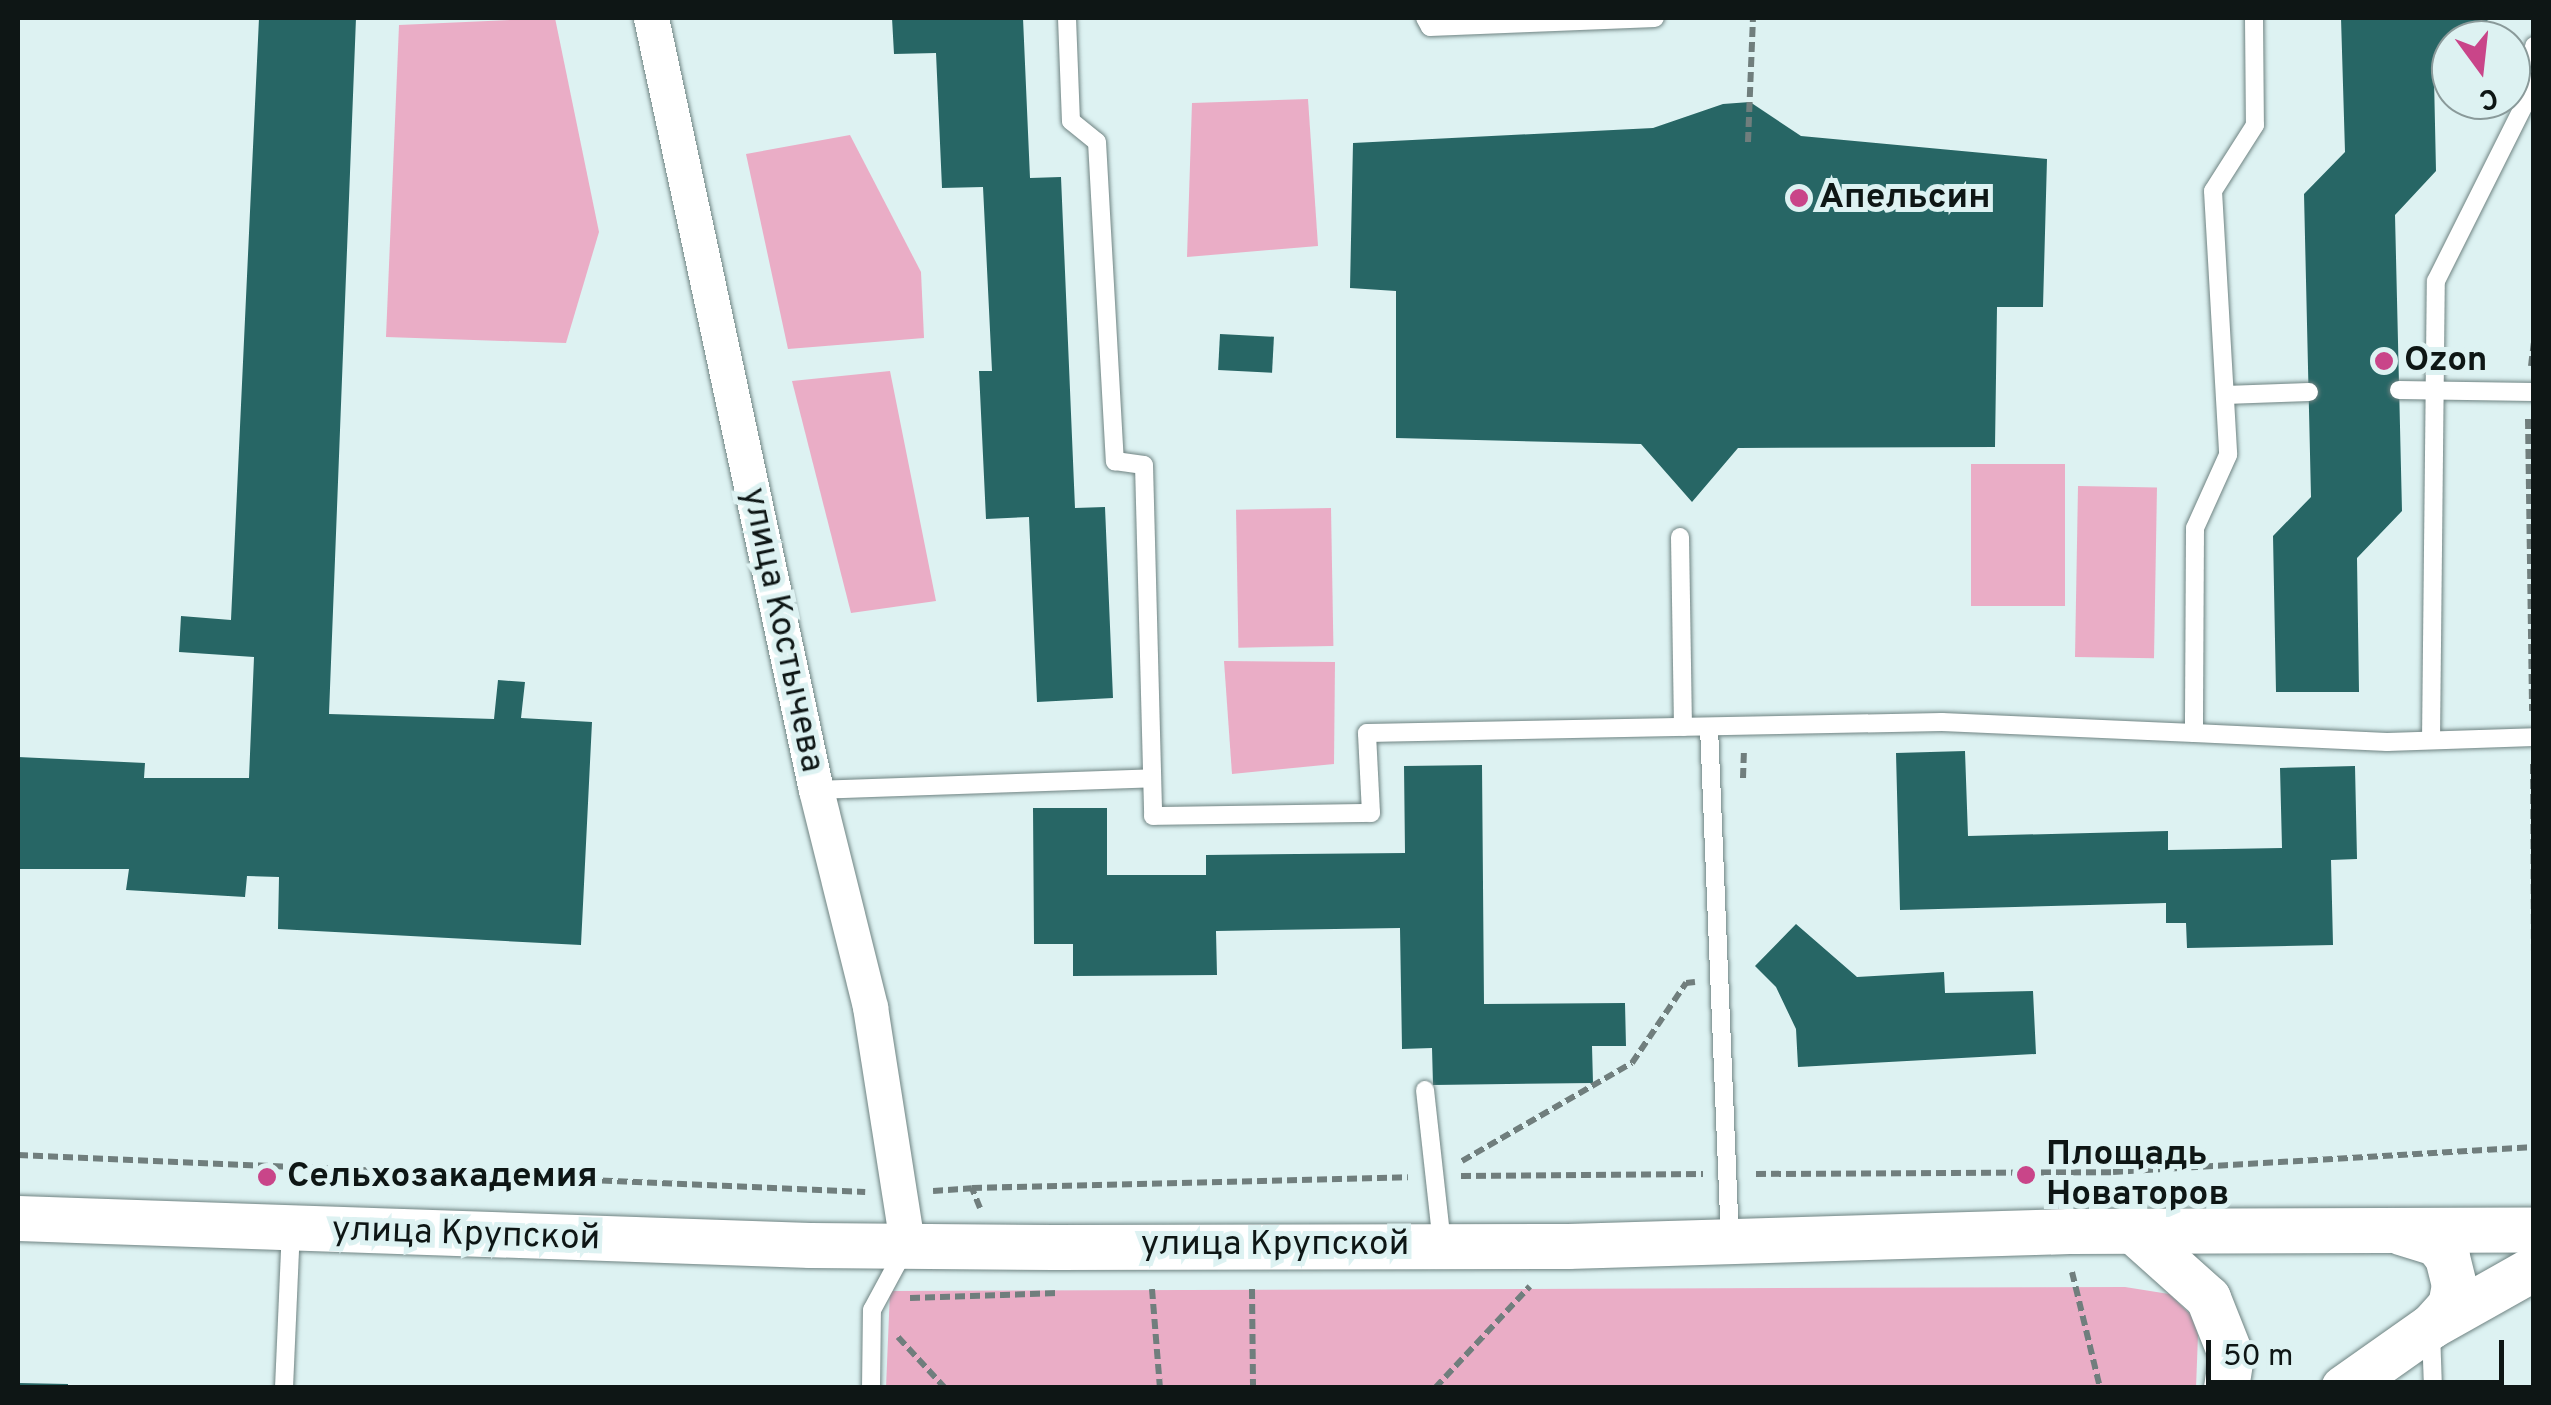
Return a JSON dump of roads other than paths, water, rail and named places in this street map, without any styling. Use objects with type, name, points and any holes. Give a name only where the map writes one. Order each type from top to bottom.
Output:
[{"type":"street","name":"улица Костычева","points":[[651,18],[816,790],[870,1007],[907,1244]]},
{"type":"street","name":"улица Крупской","points":[[18,1218],[291,1229],[907,1244],[1247,1246],[1568,1246],[2132,1230],[2534,1229]]},
{"type":"street","points":[[2132,1230],[2208,1298],[2231,1356],[2226,1388]]},
{"type":"street","points":[[2400,1232],[2436,1243],[2447,1257],[2454,1285],[2450,1305],[2430,1326]]},
{"type":"street","points":[[2343,1388],[2430,1326],[2534,1268]]},
{"type":"lane","points":[[1067,18],[1070,122],[1097,142],[1115,461],[1144,465],[1153,816],[1371,813],[1367,733],[1942,722],[2194,734],[2432,740],[2533,737]]},
{"type":"lane","points":[[1425,18],[1430,27],[1655,18]]},
{"type":"lane","points":[[2194,734],[2195,528],[2228,455],[2214,190],[2255,125],[2254,18]]},
{"type":"lane","points":[[2432,740],[2436,281],[2532,87],[2534,46]]},
{"type":"lane","points":[[2399,390],[2530,392]]},
{"type":"lane","points":[[2224,395],[2309,392]]},
{"type":"lane","points":[[1680,537],[1683,727]]},
{"type":"lane","points":[[1709,726],[1730,1242]]},
{"type":"lane","points":[[816,790],[1152,778]]},
{"type":"lane","points":[[1426,1090],[1442,1245]]},
{"type":"lane","points":[[284,1388],[291,1229]]},
{"type":"lane","points":[[870,1388],[872,1310],[907,1244]]},
{"type":"lane","points":[[2430,1326],[2433,1388]]},
{"type":"place","name":"Апельсин","points":[[1799,198]]},
{"type":"place","name":"Ozon","points":[[2384,361]]},
{"type":"place","name":"Площадь Новаторов","points":[[2026,1175]]},
{"type":"place","name":"Сельхозакадемия","points":[[267,1177]]}]
